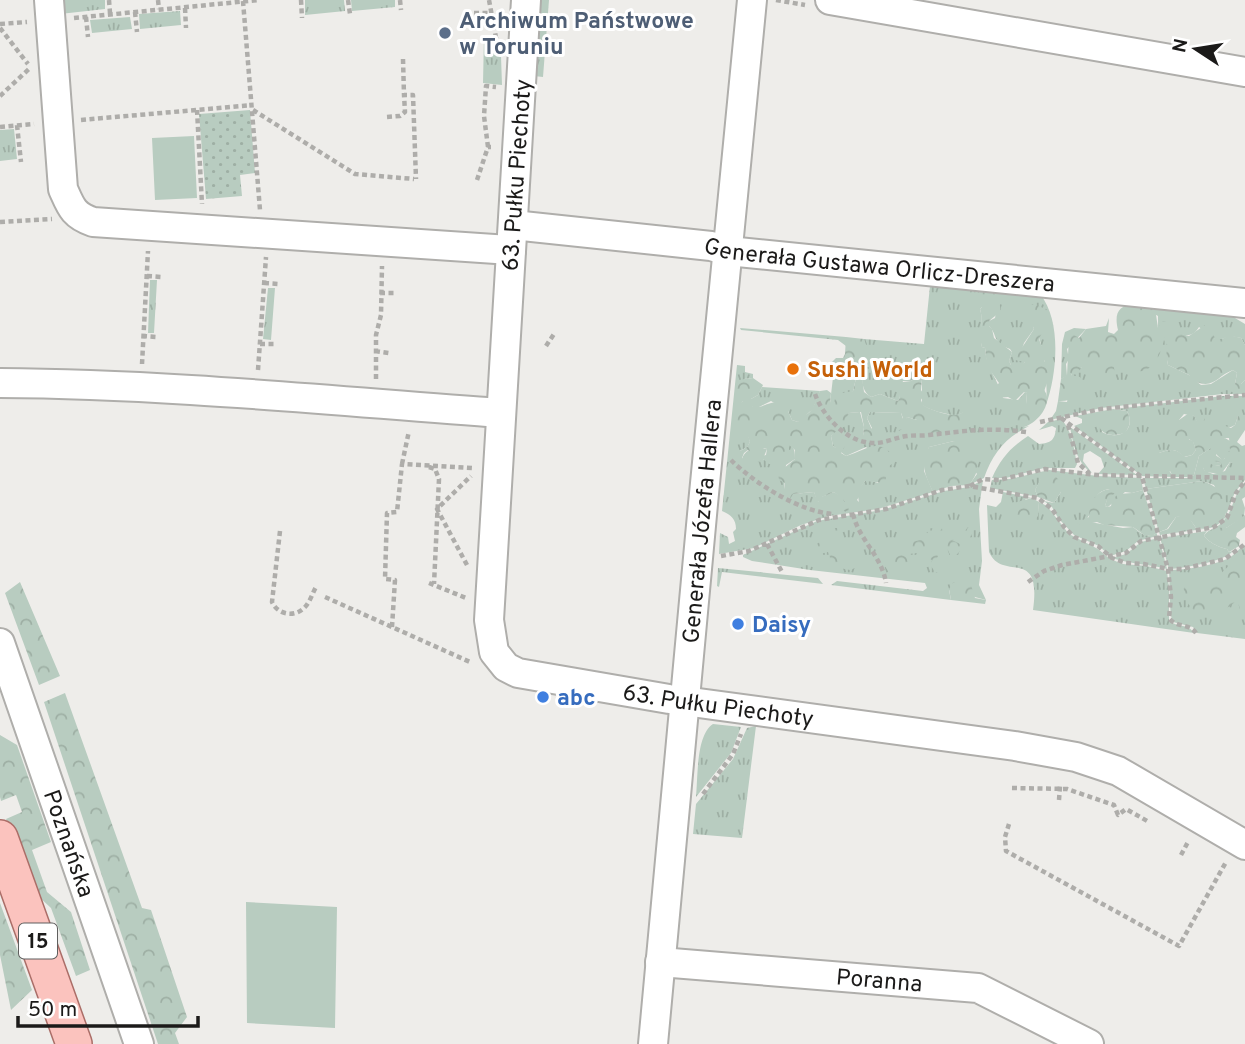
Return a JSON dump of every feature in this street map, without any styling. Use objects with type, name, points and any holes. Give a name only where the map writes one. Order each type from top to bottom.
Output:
[{"type":"main road","name":"15","points":[[0,838],[74,1044]]},
{"type":"street","name":"63. Pułku Piechoty","points":[[526,0],[490,608],[490,636],[494,652],[506,667],[518,673],[685,701],[1015,746],[1076,757],[1118,771],[1233,854]]},
{"type":"street","name":"Generała Józefa Hallera","points":[[653,1044],[752,0]]},
{"type":"street","points":[[831,0],[1245,72]]},
{"type":"street","points":[[50,10],[63,189],[71,207],[80,217]]},
{"type":"street","name":"Generała Gustawa Orlicz-Dreszera","points":[[80,217],[93,222],[383,242],[512,238],[711,246],[728,251],[1245,303]]},
{"type":"street","points":[[0,383],[76,384],[501,413]]},
{"type":"street","name":"Poznańska","points":[[0,643],[139,1044]]},
{"type":"street","name":"Poranna","points":[[660,962],[978,988],[1089,1044]]},
{"type":"path","points":[[109,0],[110,13]]},
{"type":"path","points":[[158,0],[159,9]]},
{"type":"path","points":[[30,68],[0,26],[50,10],[86,17],[258,0]]},
{"type":"path","points":[[301,0],[302,18]]},
{"type":"path","points":[[348,0],[349,14]]},
{"type":"path","points":[[400,0],[401,10]]},
{"type":"path","points":[[240,1],[265,233],[256,395]]},
{"type":"path","points":[[185,8],[186,28]]},
{"type":"path","points":[[135,12],[137,32]]},
{"type":"path","points":[[474,13],[491,13]]},
{"type":"path","points":[[86,17],[88,37]]},
{"type":"path","points":[[387,117],[400,116],[405,112],[402,60]]},
{"type":"path","points":[[477,180],[488,147],[483,116],[486,86],[504,87]]},
{"type":"path","points":[[0,127],[253,107],[355,174],[415,179],[413,95],[404,95]]},
{"type":"path","points":[[197,110],[203,229]]},
{"type":"path","points":[[17,125],[21,162]]},
{"type":"path","points":[[488,147],[502,148]]},
{"type":"path","points":[[0,222],[80,217]]},
{"type":"path","points":[[141,388],[149,225]]},
{"type":"path","points":[[376,404],[375,351],[381,315],[383,242]]},
{"type":"path","points":[[147,276],[162,277]]},
{"type":"path","points":[[264,283],[279,285]]},
{"type":"path","points":[[380,293],[394,293]]},
{"type":"path","points":[[546,346],[554,334]]},
{"type":"path","points":[[142,336],[157,337]]},
{"type":"path","points":[[260,344],[274,344]]},
{"type":"path","points":[[375,351],[389,353]]},
{"type":"path","points":[[816,394],[819,405],[842,430],[863,442],[886,443],[903,436],[983,428],[1026,432]]},
{"type":"path","points":[[1040,422],[1101,409],[1245,395]]},
{"type":"path","points":[[392,626],[397,580],[384,579],[387,513],[400,512],[402,464],[415,407]]},
{"type":"path","points":[[1061,418],[1142,477],[1168,569],[1171,597],[1169,618],[1175,624],[1193,628],[1196,633]]},
{"type":"path","points":[[1068,424],[1078,463],[1091,474]]},
{"type":"path","points":[[725,452],[746,473],[789,502],[823,514],[841,515],[886,509],[942,490],[969,486],[983,479],[999,480],[1045,469],[1142,477],[1245,480]]},
{"type":"path","points":[[1072,471],[1078,463]]},
{"type":"path","points":[[402,464],[479,468],[435,509]]},
{"type":"path","points":[[425,466],[435,469],[438,474],[432,583],[490,608]]},
{"type":"path","points":[[1028,582],[1044,571],[1062,565],[1126,553],[1141,541],[1207,530],[1227,518],[1236,493],[1245,480]]},
{"type":"path","points":[[969,486],[1038,498],[1048,504],[1074,537],[1098,546],[1110,557],[1126,563],[1168,569],[1195,566],[1225,559],[1245,544]]},
{"type":"path","points":[[435,509],[490,608]]},
{"type":"path","points":[[853,514],[858,529],[883,568],[886,583]]},
{"type":"path","points":[[715,556],[734,555],[767,544],[805,524],[841,515]]},
{"type":"path","points":[[280,531],[272,602],[275,608],[283,614],[305,607],[316,587]]},
{"type":"path","points":[[767,544],[782,572]]},
{"type":"path","points":[[325,597],[479,665]]},
{"type":"path","points":[[701,795],[733,754],[745,724]]},
{"type":"path","points":[[1059,800],[1061,782]]},
{"type":"path","points":[[1012,788],[1060,788],[1114,805],[1117,817],[1128,810],[1152,823]]},
{"type":"path","points":[[1009,824],[1004,837],[1006,851],[1180,946],[1233,854]]},
{"type":"path","points":[[1176,837],[1189,841],[1197,848]]},
{"type":"path","points":[[1181,855],[1189,841]]},
{"type":"path","points":[[1216,858],[1233,854]]},
{"type":"green space","points":[[59,0],[105,0],[105,9],[60,14]]},
{"type":"green space","points":[[305,0],[344,0],[345,11],[305,15]]},
{"type":"green space","points":[[351,0],[395,0],[395,7],[352,11]]},
{"type":"green space","points":[[537,0],[549,0],[543,77],[534,76]]},
{"type":"green space","points":[[180,11],[181,25],[140,29],[139,14]]},
{"type":"green space","points":[[130,17],[132,29],[92,33],[90,20]]},
{"type":"green space","points":[[493,35],[501,56],[502,85],[483,83],[484,36]]},
{"type":"green space","points":[[250,110],[255,173],[240,175],[242,196],[206,199],[199,114]]},
{"type":"green space","points":[[14,129],[17,159],[0,161],[0,130]]},
{"type":"green space","points":[[194,136],[197,198],[155,200],[152,138]]},
{"type":"green space","points":[[909,279],[986,287],[980,309],[982,347],[985,348],[1003,398],[1018,400],[1027,393],[1024,427],[1029,426],[1001,447],[984,478],[969,485],[977,474],[954,441],[929,447],[924,471],[933,492],[878,509],[829,516],[801,525],[754,548],[719,554],[720,533],[728,537],[729,544],[735,541],[734,520],[722,511],[737,365],[745,366],[745,372],[753,374],[753,378],[744,379],[743,401],[740,405],[750,442],[740,451],[742,459],[749,450],[759,448],[767,449],[763,459],[771,460],[790,445],[795,459],[786,465],[784,489],[793,494],[814,492],[818,502],[821,497],[834,492],[848,505],[859,503],[860,487],[865,481],[878,483],[888,466],[866,447],[846,456],[833,446],[831,436],[849,413],[860,412],[864,427],[863,436],[872,428],[867,418],[870,412],[901,413],[904,422],[907,417],[917,420],[919,433],[966,411],[955,416],[922,405],[922,379],[918,377],[903,381],[898,401],[880,394],[871,397],[863,386],[864,339],[924,344],[930,286],[908,283]]},
{"type":"green space","points":[[150,280],[157,280],[154,333],[148,333]]},
{"type":"green space","points":[[996,287],[1040,294],[1047,305],[1052,318],[1055,363],[1046,405],[1045,364],[1040,342],[1033,326],[1034,329],[1021,352],[1025,362],[1023,365],[1011,365],[1009,361],[1012,352],[998,341],[989,326],[989,321],[995,318],[998,301]]},
{"type":"green space","points":[[996,287],[1001,293],[1001,311],[989,321],[989,326],[994,338],[1012,352],[1009,361],[1011,365],[1022,365],[1025,362],[1015,360],[1015,356],[1034,329],[1026,314],[1026,308],[1034,304],[1048,310],[1047,327],[1039,338],[1047,357],[1044,361],[1050,370],[1045,390],[1046,407],[1033,422],[1024,427],[1014,420],[1014,415],[1020,406],[1026,404],[1027,393],[1024,392],[1015,401],[1008,397],[998,398],[995,387],[999,383],[987,366],[985,348],[981,342],[982,300],[978,296],[980,290]]},
{"type":"green space","points":[[268,288],[275,288],[271,340],[263,339]]},
{"type":"green space","points":[[1122,301],[1230,315],[1245,324],[1245,345],[1241,338],[1230,336],[1215,339],[1199,327],[1190,335],[1178,334],[1167,355],[1168,365],[1189,375],[1201,385],[1211,384],[1233,370],[1237,373],[1235,384],[1241,384],[1245,380],[1245,394],[1223,394],[1101,408],[1050,420],[1058,401],[1067,402],[1072,374],[1082,367],[1112,366],[1113,363],[1129,369],[1158,329],[1158,316],[1135,303],[1122,305]]},
{"type":"green space","points":[[1135,303],[1155,308],[1158,328],[1163,321],[1166,322],[1164,338],[1172,331],[1189,336],[1205,325],[1212,329],[1215,339],[1229,335],[1241,338],[1245,345],[1245,380],[1241,384],[1242,391],[1238,390],[1235,384],[1237,373],[1233,370],[1205,384],[1192,380],[1189,375],[1168,365],[1168,346],[1164,340],[1154,364],[1144,371],[1129,370],[1113,363],[1115,373],[1095,381],[1088,378],[1085,368],[1082,367],[1071,375],[1080,377],[1083,381],[1080,390],[1071,399],[1058,401],[1061,379],[1067,375],[1069,335],[1079,338],[1086,329],[1106,326],[1109,318],[1108,332],[1114,334],[1118,330],[1117,315],[1121,308]]},
{"type":"green space","points":[[740,328],[846,337],[846,346],[838,340]]},
{"type":"green space","points":[[1074,328],[1086,329],[1067,349],[1067,376],[1061,379],[1065,332]]},
{"type":"green space","points":[[846,337],[864,339],[869,353],[865,360],[869,368],[862,377],[864,392],[871,397],[880,394],[898,401],[900,397],[895,383],[911,381],[917,377],[922,379],[923,405],[952,415],[972,411],[973,422],[970,427],[933,435],[919,433],[916,430],[917,420],[907,417],[905,427],[899,431],[897,426],[903,418],[901,413],[870,412],[867,418],[874,435],[865,439],[861,412],[849,413],[843,425],[831,436],[833,446],[836,448],[840,444],[846,444],[841,453],[846,456],[878,446],[890,452],[897,460],[888,467],[885,483],[865,481],[857,500],[860,503],[867,501],[866,507],[849,506],[848,513],[840,509],[840,505],[845,501],[834,492],[817,502],[814,492],[793,494],[790,499],[783,501],[779,496],[785,483],[779,480],[778,473],[795,459],[795,450],[789,445],[789,457],[784,461],[775,460],[769,464],[763,459],[754,462],[754,458],[766,455],[767,449],[764,448],[758,454],[748,450],[742,458],[746,461],[744,465],[740,465],[740,451],[750,442],[744,426],[734,419],[735,408],[743,401],[735,384],[744,379],[753,378],[763,385],[758,395],[751,399],[753,407],[774,402],[784,403],[790,406],[788,411],[792,420],[798,422],[801,416],[812,410],[820,391],[827,390],[831,393],[830,403],[834,403],[836,394],[853,391],[857,374],[850,372],[842,364],[834,369],[832,362],[836,358],[843,358]]},
{"type":"green space","points":[[842,364],[850,372],[857,374],[853,391],[830,403],[834,369]]},
{"type":"green space","points":[[762,387],[820,391],[813,409],[798,422],[792,420],[788,411],[771,401],[757,408],[753,407],[750,404],[751,399],[758,395]]},
{"type":"green space","points":[[1223,396],[1245,396],[1245,416],[1238,416],[1235,425],[1222,428],[1198,424],[1194,416],[1184,414],[1179,420],[1179,439],[1193,441],[1196,450],[1192,455],[1184,457],[1173,450],[1159,453],[1173,477],[1142,476],[1074,426],[1082,423],[1082,419],[1075,416],[1113,409],[1105,413],[1102,432],[1120,434],[1125,432],[1130,424],[1127,411],[1116,409]]},
{"type":"green space","points":[[1113,409],[1127,411],[1130,422],[1125,433],[1109,435],[1098,425],[1105,412]]},
{"type":"green space","points":[[1189,413],[1199,424],[1202,424],[1206,416],[1211,415],[1215,418],[1213,427],[1223,425],[1231,428],[1238,416],[1245,416],[1245,430],[1237,442],[1245,445],[1245,467],[1242,474],[1230,475],[1234,465],[1230,462],[1221,474],[1205,472],[1203,468],[1210,463],[1214,466],[1221,465],[1211,460],[1210,455],[1212,453],[1223,460],[1225,458],[1222,452],[1227,453],[1230,450],[1229,438],[1225,438],[1218,448],[1211,448],[1199,456],[1194,475],[1173,477],[1170,471],[1163,472],[1157,468],[1159,453],[1173,450],[1185,457],[1196,450],[1189,439],[1187,446],[1182,445],[1179,440],[1174,442],[1168,431],[1172,420],[1179,420]]},
{"type":"green space","points":[[1061,419],[1072,440],[1077,464],[1075,468],[1044,468],[1006,478],[992,478],[1007,454],[1028,436],[1039,444],[1052,440],[1056,428],[1052,426],[1039,430],[1048,422]]},
{"type":"green space","points":[[1070,427],[1137,475],[1098,474],[1104,467],[1101,458],[1090,451],[1084,454],[1083,461],[1092,473],[1079,459]]},
{"type":"green space","points":[[1225,438],[1230,441],[1230,450],[1223,461],[1216,454],[1217,462],[1222,463],[1221,465],[1203,468],[1213,474],[1225,471],[1230,462],[1245,467],[1245,480],[1235,492],[1225,518],[1220,523],[1226,514],[1214,485],[1202,481],[1146,489],[1143,478],[1187,478],[1194,475],[1199,456]]},
{"type":"green space","points":[[954,441],[975,450],[975,476],[969,485],[951,486],[933,492],[925,470],[926,453],[929,447]]},
{"type":"green space","points":[[1049,470],[1141,478],[1143,490],[1125,492],[1108,507],[1105,506],[1110,489],[1099,493],[1085,521],[1123,528],[1133,527],[1144,534],[1157,533],[1157,536],[1138,541],[1126,551],[1110,556],[1099,546],[1074,535],[1058,518],[1052,507],[1044,501],[1054,503],[1061,492],[1043,476],[1035,490],[1038,497],[990,488],[992,480],[1010,479]]},
{"type":"green space","points":[[1054,475],[1060,481],[1061,492],[1054,503],[1038,497],[1035,490],[1042,476]]},
{"type":"green space","points":[[983,480],[979,509],[982,561],[979,585],[986,600],[949,590],[951,600],[831,585],[837,581],[923,591],[927,588],[925,583],[810,570],[752,561],[743,557],[817,521],[882,510],[944,491],[969,487]]},
{"type":"green space","points":[[1202,481],[1223,494],[1226,512],[1223,519],[1207,528],[1196,528],[1188,518],[1176,517],[1167,529],[1159,532],[1146,489]]},
{"type":"green space","points":[[1245,482],[1245,497],[1242,499],[1244,517],[1226,528],[1214,529],[1226,518]]},
{"type":"green space","points":[[1110,489],[1115,493],[1107,500],[1105,506],[1108,507],[1118,494],[1143,490],[1157,533],[1152,536],[1144,535],[1133,527],[1097,522],[1087,528],[1077,523],[1089,517],[1090,507],[1097,495]]},
{"type":"green space","points":[[1003,492],[1032,498],[1025,499],[1038,512],[1039,502],[1047,506],[1069,534],[1098,549],[1110,559],[1123,564],[1167,571],[1169,621],[1189,628],[1194,633],[1033,610],[1034,590],[1032,578],[1027,571],[995,561],[989,552],[987,505],[996,507],[1001,502]]},
{"type":"green space","points":[[1032,498],[1039,502],[1038,516],[1034,521],[1019,521],[1014,518],[1010,512],[1017,502]]},
{"type":"green space","points":[[1184,515],[1196,528],[1203,529],[1160,535],[1159,532],[1168,529],[1176,517]]},
{"type":"green space","points":[[1245,515],[1245,527],[1236,537],[1240,540],[1239,546],[1229,552],[1205,537],[1209,531],[1226,528]]},
{"type":"green space","points":[[944,525],[957,531],[965,531],[968,527],[973,530],[968,543],[958,537],[952,540],[962,545],[955,555],[951,557],[947,548],[942,548],[936,560],[941,565],[940,572],[935,572],[931,566],[932,560],[917,553],[909,554],[915,567],[909,573],[891,574],[886,568],[883,558],[890,550],[924,539],[930,528],[941,530]]},
{"type":"green space","points":[[833,528],[839,528],[842,534],[840,540],[834,540],[834,549],[847,552],[858,559],[855,568],[850,570],[834,567],[829,562],[828,552],[816,555],[812,551],[815,545],[828,537]]},
{"type":"green space","points":[[1207,531],[1204,535],[1210,542],[1229,552],[1233,551],[1213,561],[1169,569],[1160,538]]},
{"type":"green space","points":[[1159,538],[1167,569],[1112,558],[1126,554],[1141,542]]},
{"type":"green space","points":[[1245,545],[1245,639],[1197,633],[1193,627],[1173,622],[1169,570],[1220,561],[1229,558]]},
{"type":"green space","points":[[1245,555],[1245,613],[1241,613],[1238,603],[1235,602],[1218,612],[1198,615],[1185,597],[1187,576],[1214,580],[1236,559]]},
{"type":"green space","points":[[718,568],[818,578],[823,584],[722,572],[719,587]]},
{"type":"green space","points":[[964,581],[971,585],[975,598],[986,600],[985,604],[951,600],[949,589],[953,583]]},
{"type":"green space","points":[[20,582],[60,676],[39,685],[5,593]]},
{"type":"green space","points":[[65,693],[142,908],[151,910],[187,1017],[175,1033],[179,1044],[158,1044],[44,702]]},
{"type":"green space","points":[[713,724],[741,727],[731,753],[696,797],[703,737]]},
{"type":"green space","points":[[756,726],[742,838],[693,834],[696,804],[733,759],[747,728]]},
{"type":"green space","points":[[0,735],[17,745],[51,842],[32,850],[47,892],[71,912],[90,970],[76,976],[51,908],[37,895],[6,819],[22,812],[16,795],[1,801]]},
{"type":"green space","points":[[246,902],[337,907],[335,1028],[247,1023]]},
{"type":"green space","points":[[0,903],[32,990],[11,1010],[0,955]]},
{"type":"place","name":"Archiwum Państwowe w Toruniu","points":[[445,33]]},
{"type":"place","name":"Sushi World","points":[[793,369]]},
{"type":"place","name":"Daisy","points":[[738,624]]},
{"type":"place","name":"abc","points":[[543,697]]}]
